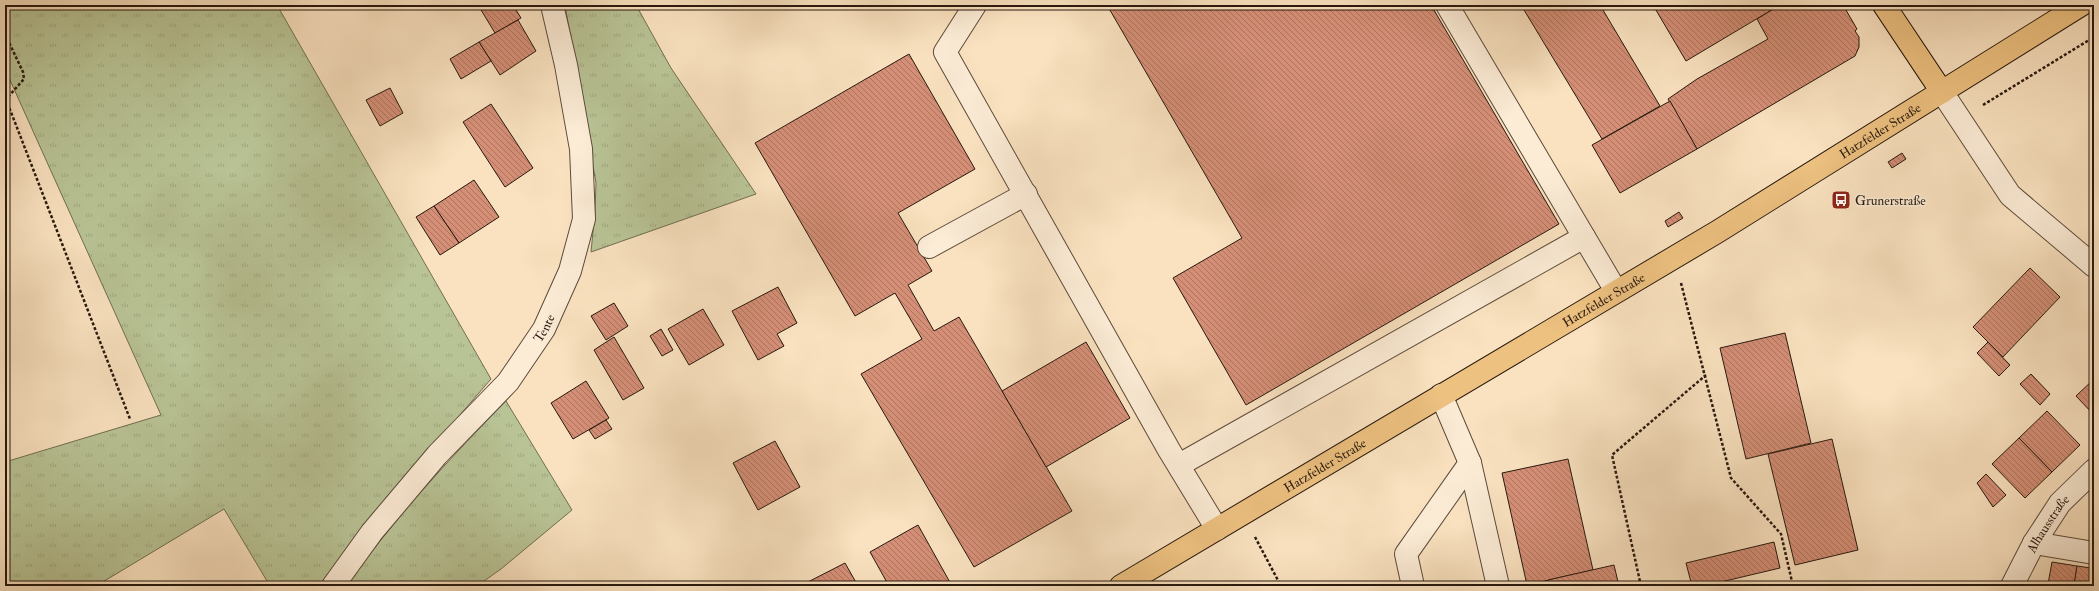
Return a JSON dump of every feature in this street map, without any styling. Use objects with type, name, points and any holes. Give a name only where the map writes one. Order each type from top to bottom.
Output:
[{"type":"main road","points":[[1884,5],[1942,92]]},
{"type":"main road","name":"Hatzfelder Straße","points":[[1121,586],[1674,257],[1870,138],[2081,5]]},
{"type":"street","name":"Tente","points":[[333,586],[372,532],[437,455],[508,382],[544,329],[570,271],[584,219],[580,149],[566,65],[552,5]]},
{"type":"street","points":[[975,5],[945,52],[1179,466],[1217,529]]},
{"type":"street","points":[[1447,5],[1616,291]]},
{"type":"street","points":[[1942,92],[2010,195],[2094,266]]},
{"type":"street","points":[[929,247],[1026,194]]},
{"type":"street","points":[[1179,466],[1584,237]]},
{"type":"street","points":[[1441,395],[1470,464],[1498,586]]},
{"type":"street","points":[[1413,586],[1406,554],[1470,464]]},
{"type":"street","name":"Alhausstraße","points":[[2012,586],[2034,543],[2060,503],[2094,470]]},
{"type":"street","points":[[2034,543],[2094,554]]},
{"type":"path","points":[[5,34],[23,72],[24,79],[7,98],[9,106],[130,419]]},
{"type":"path","points":[[1960,118],[2094,37]]},
{"type":"path","points":[[1674,257],[1706,375],[1731,478],[1781,534],[1793,586]]},
{"type":"path","points":[[1641,586],[1612,455],[1706,375]]},
{"type":"path","points":[[1240,515],[1262,546],[1281,586]]},
{"type":"green space","points":[[5,5],[277,5],[491,379],[401,483],[319,586],[270,586],[224,509],[96,586],[5,586],[5,462],[161,415],[5,69]]},
{"type":"green space","points":[[565,5],[636,5],[671,68],[756,194],[591,252],[596,183]]},
{"type":"green space","points":[[506,401],[572,510],[501,569],[477,586],[346,586],[403,513],[463,445]]},
{"type":"building","points":[[478,5],[513,5],[521,18],[495,33]]},
{"type":"building","points":[[1107,5],[1431,5],[1559,224],[1246,405],[1173,278],[1242,238]]},
{"type":"building","points":[[1521,5],[1600,5],[1660,106],[1602,139]]},
{"type":"building","points":[[1653,5],[1780,5],[1686,61]]},
{"type":"building","points":[[1780,5],[1843,5],[1857,29],[1855,31],[1859,37],[1859,47],[1855,56],[1697,149],[1668,99],[1697,79],[1768,39],[1757,19]]},
{"type":"building","points":[[518,20],[536,51],[500,75],[479,42]]},
{"type":"building","points":[[479,42],[491,61],[461,79],[450,59]]},
{"type":"building","points":[[909,54],[975,169],[898,213],[932,271],[908,285],[934,331],[959,317],[1072,511],[974,567],[861,374],[922,339],[895,293],[855,316],[755,143]]},
{"type":"building","points":[[390,88],[403,113],[380,126],[366,100]]},
{"type":"building","points":[[1670,101],[1697,149],[1620,193],[1592,145]]},
{"type":"building","points":[[491,104],[533,168],[505,187],[463,122]]},
{"type":"building","points":[[1902,153],[1906,159],[1892,168],[1888,162]]},
{"type":"building","points":[[474,180],[499,217],[459,243],[434,206]]},
{"type":"building","points":[[434,206],[459,243],[440,255],[416,217]]},
{"type":"building","points":[[1679,212],[1683,218],[1668,227],[1665,221]]},
{"type":"building","points":[[2030,268],[2060,297],[2003,357],[1973,327]]},
{"type":"building","points":[[778,287],[797,323],[777,334],[784,346],[758,360],[732,311]]},
{"type":"building","points":[[614,303],[628,326],[606,340],[591,316]]},
{"type":"building","points":[[703,309],[724,345],[689,365],[668,329]]},
{"type":"building","points":[[661,329],[673,350],[662,356],[650,336]]},
{"type":"building","points":[[1785,333],[1811,443],[1746,459],[1720,348]]},
{"type":"building","points":[[614,337],[644,388],[623,400],[594,350]]},
{"type":"building","points":[[1086,342],[1130,418],[1046,467],[1002,391]]},
{"type":"building","points":[[1988,342],[2010,365],[1999,376],[1977,353]]},
{"type":"building","points":[[2031,374],[2050,394],[2040,405],[2020,384]]},
{"type":"building","points":[[2094,379],[2094,415],[2076,396]]},
{"type":"building","points":[[586,381],[609,418],[573,439],[551,403]]},
{"type":"building","points":[[2047,411],[2080,445],[2052,472],[2019,438]]},
{"type":"building","points":[[606,420],[612,429],[595,439],[589,430]]},
{"type":"building","points":[[2019,438],[2052,472],[2025,498],[1992,464]]},
{"type":"building","points":[[1832,439],[1858,550],[1795,565],[1768,454]]},
{"type":"building","points":[[775,441],[800,487],[758,510],[733,463]]},
{"type":"building","points":[[1568,459],[1593,570],[1527,585],[1502,473]]},
{"type":"building","points":[[1986,474],[2006,495],[1993,507],[1977,483]]},
{"type":"building","points":[[918,525],[952,586],[889,586],[870,552]]},
{"type":"building","points":[[1774,542],[1780,568],[1704,586],[1692,586],[1686,563]]},
{"type":"building","points":[[2052,562],[2077,566],[2074,586],[2048,584]]},
{"type":"building","points":[[845,563],[858,586],[805,586],[804,584]]},
{"type":"building","points":[[1614,565],[1619,586],[1550,586],[1548,580]]},
{"type":"building","points":[[2092,565],[2094,566],[2094,586],[2074,586],[2077,566],[2091,568]]},
{"type":"place","name":"Grunerstraße","points":[[1841,200]]}]
